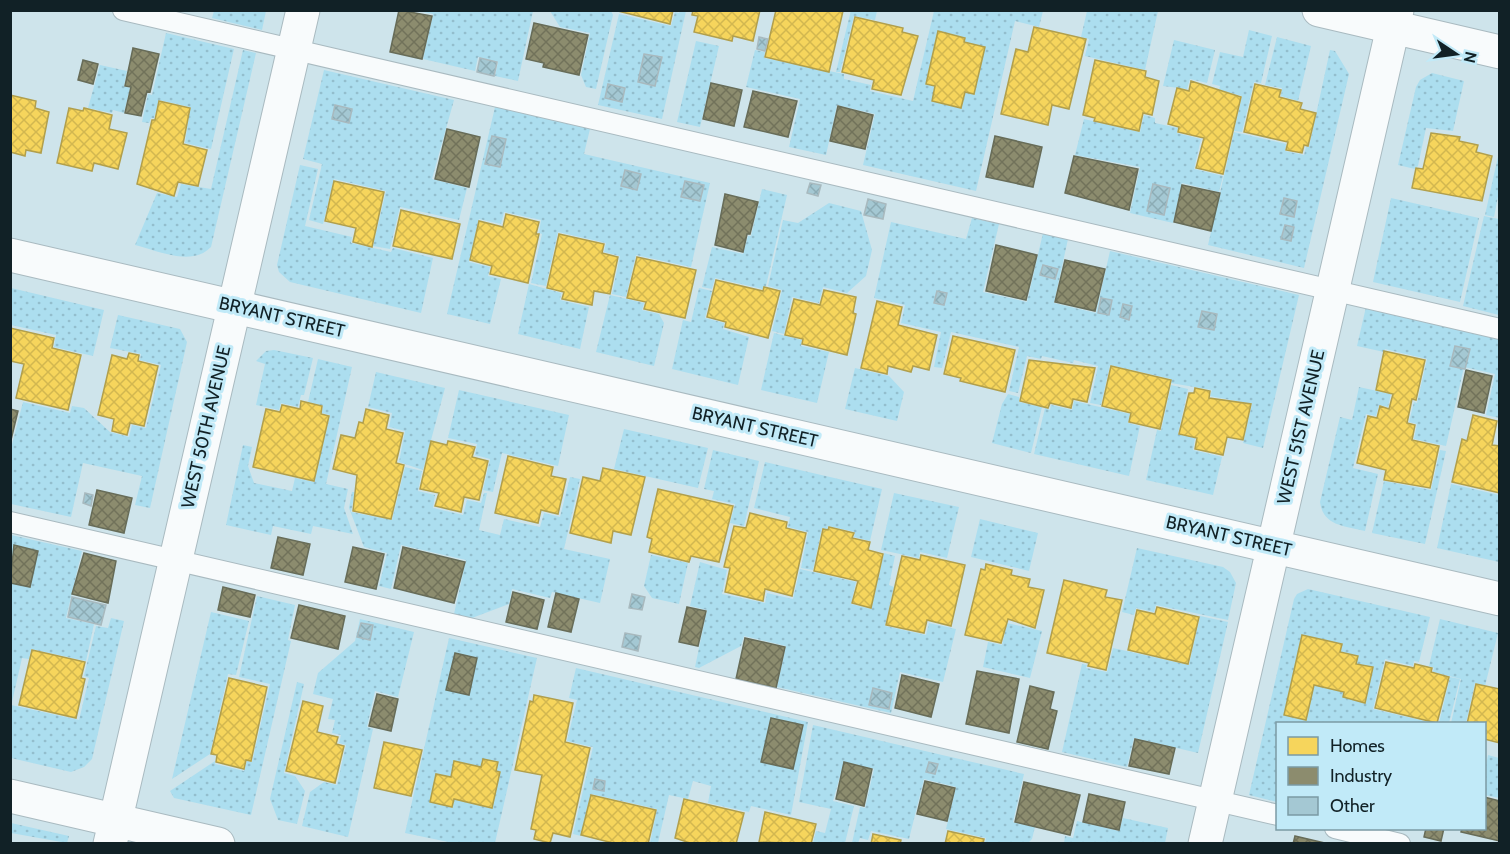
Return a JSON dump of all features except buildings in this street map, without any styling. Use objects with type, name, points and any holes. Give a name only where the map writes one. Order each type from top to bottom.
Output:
[{"type":"street","name":"WEST 50TH AVENUE","points":[[112,832],[303,10]]},
{"type":"street","points":[[1319,10],[1395,19],[1500,52]]},
{"type":"street","name":"WEST 51ST AVENUE","points":[[1205,843],[1395,19]]},
{"type":"street","name":"BRYANT STREET","points":[[10,255],[1500,599]]},
{"type":"street","points":[[10,796],[112,832],[218,843]]},
{"type":"lane","points":[[123,10],[1500,329]]},
{"type":"lane","points":[[10,522],[1276,815]]},
{"type":"lane","points":[[1344,830],[1400,843]]},
{"type":"shaded area","points":[[214,10],[266,11],[262,30],[212,18]]},
{"type":"shaded area","points":[[851,10],[877,11],[875,20],[854,16],[840,72],[836,72]]},
{"type":"shaded area","points":[[418,11],[533,11],[518,81],[495,76],[498,62],[478,57],[475,71],[423,59],[433,14]]},
{"type":"shaded area","points":[[550,11],[611,11],[613,15],[596,89],[586,87],[581,75],[590,33],[560,27]]},
{"type":"shaded area","points":[[686,11],[662,119],[598,105],[619,14],[671,26],[675,12]]},
{"type":"shaded area","points":[[934,11],[1043,11],[1039,27],[1015,21],[976,191],[863,165],[875,114],[837,105],[826,155],[789,147],[800,99],[746,87],[755,50],[765,52],[764,58],[844,74],[844,79],[871,85],[870,91],[913,101]]},
{"type":"shaded area","points":[[1087,11],[1158,11],[1145,70],[1085,56],[1089,39],[1081,37]]},
{"type":"shaded area","points":[[1249,30],[1272,36],[1261,83],[1254,82],[1242,132],[1234,131],[1242,96],[1219,90],[1220,86],[1212,84],[1220,52],[1243,57]]},
{"type":"shaded area","points":[[166,33],[234,49],[211,149],[185,143],[190,107],[159,100],[154,118],[151,118],[149,123],[142,122],[148,94],[152,95]]},
{"type":"shaded area","points":[[1277,37],[1311,46],[1298,101],[1281,96],[1282,88],[1265,85]]},
{"type":"shaded area","points":[[1174,40],[1215,50],[1207,83],[1190,79],[1187,89],[1163,86]]},
{"type":"shaded area","points":[[696,41],[719,46],[700,127],[677,122]]},
{"type":"shaded area","points":[[243,50],[256,53],[211,247],[203,253],[185,257],[135,245],[157,193],[177,197],[181,184],[211,189]]},
{"type":"shaded area","points":[[1330,50],[1335,51],[1349,74],[1304,268],[1208,245],[1234,132],[1286,144],[1285,151],[1304,155],[1306,147],[1309,147]]},
{"type":"shaded area","points":[[100,65],[127,71],[124,86],[130,88],[124,113],[88,108]]},
{"type":"shaded area","points":[[324,70],[454,100],[432,179],[467,188],[459,220],[400,207],[390,249],[373,246],[386,191],[334,179],[323,224],[309,220],[322,164],[303,159]]},
{"type":"shaded area","points":[[1432,73],[1464,81],[1453,131],[1426,128],[1418,166],[1415,169],[1398,165],[1416,87],[1420,80]]},
{"type":"shaded area","points":[[495,107],[590,129],[584,154],[710,183],[691,267],[636,255],[626,297],[612,294],[620,256],[604,252],[606,243],[558,232],[546,286],[531,283],[542,234],[539,233],[541,220],[504,212],[501,224],[479,219],[469,262],[490,267],[488,276],[501,279],[490,324],[447,314]]},
{"type":"shaded area","points":[[1144,115],[1155,118],[1155,123],[1178,128],[1177,133],[1201,139],[1194,169],[1223,176],[1219,192],[1182,183],[1173,223],[1130,213],[1140,167],[1075,155],[1084,119],[1140,132]]},
{"type":"shaded area","points":[[1499,152],[1499,191],[1494,217],[1485,215]]},
{"type":"shaded area","points":[[300,165],[318,169],[305,226],[352,237],[351,243],[391,252],[393,248],[433,258],[421,313],[290,282],[279,272],[277,265]]},
{"type":"shaded area","points":[[762,189],[787,195],[766,286],[763,289],[715,278],[712,289],[702,287],[712,247],[743,254],[748,236],[751,236]]},
{"type":"shaded area","points":[[1391,198],[1479,218],[1460,302],[1373,282]]},
{"type":"shaded area","points":[[829,203],[861,211],[872,250],[866,276],[847,293],[823,287],[819,303],[792,297],[784,334],[772,331],[782,290],[768,286],[783,220],[798,223]]},
{"type":"shaded area","points":[[1484,216],[1499,219],[1499,315],[1463,306]]},
{"type":"shaded area","points":[[972,218],[999,224],[983,292],[1027,302],[1043,233],[1068,239],[1054,303],[1096,313],[1110,251],[1299,295],[1263,448],[1243,443],[1252,404],[1210,396],[1212,390],[1171,383],[1171,379],[1110,365],[1101,405],[1090,403],[1098,366],[1074,360],[1073,363],[1042,356],[1041,359],[1027,356],[1018,393],[1009,391],[1019,347],[951,332],[942,368],[934,367],[941,332],[901,323],[905,305],[874,298],[891,222],[966,239]]},
{"type":"shaded area","points":[[529,284],[561,293],[560,300],[589,307],[580,349],[518,334]]},
{"type":"shaded area","points":[[11,288],[104,310],[93,356],[54,347],[56,335],[11,325]]},
{"type":"shaded area","points":[[699,288],[712,291],[705,318],[724,323],[723,329],[749,337],[738,385],[672,369],[683,320],[691,322]]},
{"type":"shaded area","points":[[610,295],[644,303],[642,310],[659,314],[664,323],[654,366],[596,352]]},
{"type":"shaded area","points":[[1366,307],[1499,338],[1499,418],[1486,415],[1495,374],[1464,367],[1446,446],[1414,439],[1417,424],[1409,422],[1414,402],[1417,403],[1427,359],[1385,349],[1384,352],[1357,346]]},
{"type":"shaded area","points":[[118,315],[180,329],[187,342],[150,508],[135,505],[142,476],[83,463],[71,517],[11,504],[11,448],[23,402],[70,413],[72,406],[84,408],[110,432],[129,437],[132,425],[146,428],[161,365],[140,360],[141,354],[110,348]]},
{"type":"shaded area","points":[[774,333],[802,340],[801,346],[829,352],[817,403],[761,390]]},
{"type":"shaded area","points":[[274,350],[313,358],[304,395],[301,395],[298,407],[281,403],[279,410],[256,405],[265,364],[256,361],[266,351]]},
{"type":"shaded area","points":[[318,359],[352,367],[326,484],[348,489],[344,508],[353,534],[313,526],[311,534],[273,526],[271,535],[226,525],[243,445],[252,447],[248,466],[254,483],[292,491],[295,478],[314,482],[330,415],[322,413],[323,406],[308,402]]},
{"type":"shaded area","points":[[855,368],[889,376],[904,392],[897,421],[845,409]]},
{"type":"shaded area","points":[[376,372],[445,388],[423,470],[399,462],[405,431],[389,427],[392,413],[368,407]]},
{"type":"shaded area","points":[[1171,385],[1188,389],[1178,434],[1195,438],[1193,450],[1222,457],[1213,495],[1146,480],[1157,430],[1161,431]]},
{"type":"shaded area","points":[[1359,387],[1391,394],[1388,407],[1379,405],[1376,416],[1366,414],[1353,468],[1378,474],[1365,531],[1336,524],[1325,516],[1320,502],[1340,417],[1352,420]]},
{"type":"shaded area","points":[[459,390],[569,415],[558,466],[502,453],[493,492],[483,490],[490,459],[475,455],[477,444],[448,438]]},
{"type":"shaded area","points":[[1008,394],[1019,397],[1019,402],[1042,407],[1031,453],[992,443],[1002,404]]},
{"type":"shaded area","points":[[1074,401],[1130,414],[1128,423],[1140,426],[1129,476],[1034,454],[1045,408],[1050,410],[1051,405],[1072,410]]},
{"type":"shaded area","points":[[624,429],[708,448],[698,488],[614,469]]},
{"type":"shaded area","points":[[713,450],[759,461],[744,526],[730,523],[735,504],[712,499],[714,491],[704,489]]},
{"type":"shaded area","points":[[1440,450],[1446,451],[1425,544],[1372,533],[1384,481],[1431,490]]},
{"type":"shaded area","points":[[765,462],[882,489],[870,541],[854,537],[855,532],[828,526],[827,529],[822,528],[813,570],[801,568],[808,532],[788,527],[790,517],[754,508]]},
{"type":"shaded area","points":[[405,467],[422,471],[418,491],[435,495],[433,508],[463,515],[467,500],[481,503],[484,493],[487,493],[479,530],[500,535],[504,519],[540,527],[544,513],[560,517],[570,477],[580,479],[564,549],[610,559],[600,603],[552,592],[550,598],[512,589],[509,604],[472,618],[454,614],[466,560],[401,545],[391,589],[379,586],[387,553],[364,547],[349,508],[352,492],[355,492],[351,512],[392,520]]},
{"type":"shaded area","points":[[1451,484],[1499,495],[1499,562],[1437,548]]},
{"type":"shaded area","points":[[894,493],[959,507],[947,558],[920,552],[919,558],[881,550]]},
{"type":"shaded area","points":[[980,519],[1038,533],[1029,571],[971,557]]},
{"type":"shaded area","points":[[11,535],[82,551],[66,618],[94,624],[86,661],[31,649],[29,659],[22,658],[12,702]]},
{"type":"shaded area","points":[[1137,548],[1223,567],[1230,572],[1236,583],[1228,620],[1156,605],[1154,612],[1136,608],[1134,615],[1122,612]]},
{"type":"shaded area","points":[[884,553],[895,556],[889,585],[894,587],[885,626],[926,635],[929,623],[956,629],[943,682],[900,672],[891,713],[777,687],[786,646],[744,636],[741,646],[699,668],[695,667],[707,610],[690,606],[700,562],[727,570],[722,594],[765,603],[767,593],[793,599],[800,569],[856,582],[851,604],[871,609]]},
{"type":"shaded area","points":[[651,555],[688,563],[679,604],[652,598],[644,586]]},
{"type":"shaded area","points":[[1308,589],[1430,617],[1419,662],[1414,661],[1413,666],[1385,659],[1373,709],[1429,722],[1276,722],[1276,802],[1249,795],[1297,594]]},
{"type":"shaded area","points":[[257,596],[295,605],[288,640],[291,641],[251,815],[174,798],[170,791],[215,761],[215,764],[244,771],[247,761],[252,762],[270,684],[239,677]]},
{"type":"shaded area","points":[[211,612],[249,621],[236,675],[228,674],[210,754],[172,779]]},
{"type":"shaded area","points":[[1200,616],[1228,622],[1198,753],[1134,738],[1127,767],[1062,752],[1082,664],[1087,665],[1086,668],[1107,672],[1113,648],[1189,665]]},
{"type":"shaded area","points":[[111,618],[124,621],[92,759],[84,767],[71,772],[11,758],[11,705],[79,720],[89,678],[84,676],[96,626],[108,628]]},
{"type":"shaded area","points":[[360,619],[414,632],[398,697],[375,691],[367,727],[373,729],[348,837],[302,826],[310,792],[324,782],[337,785],[346,745],[339,743],[341,735],[332,733],[335,720],[328,719],[333,699],[313,694],[318,673],[355,641]]},
{"type":"shaded area","points":[[1440,619],[1498,633],[1485,686],[1475,683],[1466,722],[1451,722],[1461,679],[1433,672],[1434,668],[1429,666]]},
{"type":"shaded area","points":[[1007,623],[1042,631],[1030,678],[983,667],[988,642],[1002,645]]},
{"type":"shaded area","points":[[449,638],[537,658],[495,843],[453,843],[405,833]]},
{"type":"shaded area","points":[[576,668],[808,722],[791,815],[751,806],[749,812],[708,803],[711,786],[693,781],[688,799],[669,795],[658,843],[650,843],[657,809],[591,794],[581,836],[573,834],[593,747],[567,741],[577,700],[569,698]]},
{"type":"shaded area","points":[[1450,677],[1460,679],[1449,722],[1439,722]]},
{"type":"shaded area","points":[[297,682],[304,684],[284,773],[295,776],[305,791],[297,824],[278,820],[270,799]]},
{"type":"shaded area","points":[[813,725],[1024,774],[1013,822],[1035,827],[1032,839],[1027,844],[985,843],[986,838],[946,829],[956,787],[924,779],[909,839],[871,831],[868,840],[860,838],[858,843],[852,843],[860,807],[865,808],[874,769],[844,762],[833,801],[854,806],[845,843],[813,843],[816,831],[825,833],[831,809],[799,802]]},
{"type":"shaded area","points":[[1488,755],[1499,758],[1499,798],[1486,795]]},
{"type":"shaded area","points":[[1123,818],[1168,828],[1165,843],[1064,843],[1065,836],[1073,838],[1077,821],[1119,831]]},
{"type":"shaded area","points":[[11,823],[69,836],[67,843],[11,833]]}]
